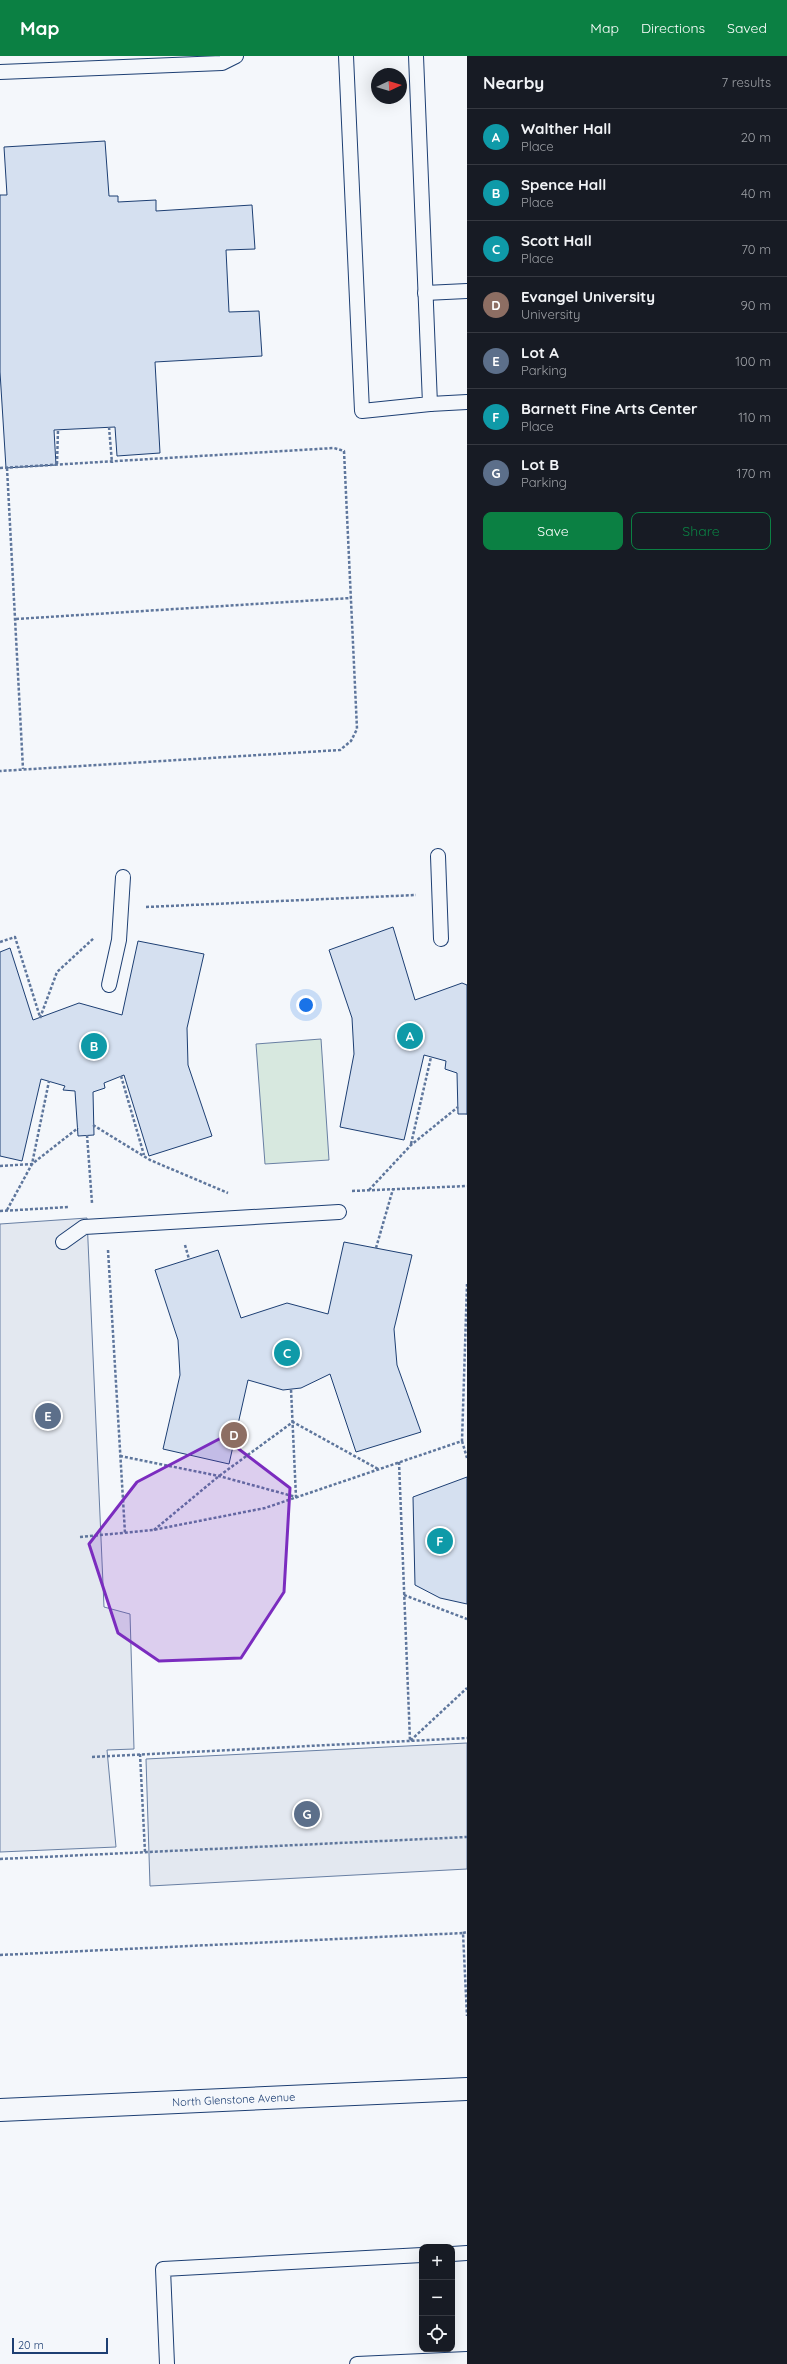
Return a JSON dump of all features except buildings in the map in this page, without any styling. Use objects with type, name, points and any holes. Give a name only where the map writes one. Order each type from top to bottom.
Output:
[{"type":"main road","name":"North Glenstone Avenue","points":[[0,2110],[467,2089]]},
{"type":"lane","points":[[0,72],[222,62],[236,56]]},
{"type":"lane","points":[[346,56],[362,411],[467,402]]},
{"type":"lane","points":[[416,56],[424,293],[430,404]]},
{"type":"lane","points":[[424,293],[467,291]]},
{"type":"lane","points":[[438,856],[441,939]]},
{"type":"lane","points":[[109,986],[119,940],[123,877]]},
{"type":"lane","points":[[63,1242],[84,1227],[339,1212]]},
{"type":"lane","points":[[455,2254],[467,2253]]},
{"type":"lane","points":[[167,2364],[163,2269],[419,2255]]},
{"type":"lane","points":[[357,2364],[448,2362],[467,2358]]},
{"type":"path","points":[[109,427],[112,463]]},
{"type":"path","points":[[58,430],[58,464]]},
{"type":"path","points":[[0,468],[58,464],[112,463],[334,448],[344,451],[357,729],[351,741],[340,750],[0,770]]},
{"type":"path","points":[[8,468],[23,769]]},
{"type":"path","points":[[16,619],[351,598]]},
{"type":"path","points":[[0,942],[15,937],[40,1018],[57,972],[104,928],[138,908],[439,894]]},
{"type":"path","points":[[411,1145],[431,1057]]},
{"type":"path","points":[[120,1076],[144,1156]]},
{"type":"path","points":[[6,1211],[32,1164],[49,1081]]},
{"type":"path","points":[[369,1190],[411,1145],[458,1107]]},
{"type":"path","points":[[94,1125],[144,1156],[233,1195]]},
{"type":"path","points":[[0,1166],[32,1164],[78,1128]]},
{"type":"path","points":[[87,1135],[92,1206]]},
{"type":"path","points":[[376,1248],[393,1189]]},
{"type":"path","points":[[106,1226],[125,1533]]},
{"type":"path","points":[[467,1284],[462,1441],[467,1458]]},
{"type":"path","points":[[291,1389],[296,1496]]},
{"type":"path","points":[[293,1422],[378,1470]]},
{"type":"path","points":[[153,1530],[219,1476],[293,1422]]},
{"type":"path","points":[[80,1537],[153,1530],[265,1508],[296,1496],[462,1441]]},
{"type":"path","points":[[120,1456],[219,1476],[296,1496]]},
{"type":"path","points":[[399,1462],[410,1741]]},
{"type":"path","points":[[404,1596],[467,1619]]},
{"type":"path","points":[[410,1741],[467,1688]]},
{"type":"path","points":[[92,1757],[467,1738]]},
{"type":"path","points":[[140,1754],[145,1852]]},
{"type":"path","points":[[0,1859],[467,1837]]},
{"type":"path","points":[[0,1955],[467,1932]]},
{"type":"path","points":[[463,1933],[467,2016]]},
{"type":"highlighted area","points":[[223,1437],[290,1488],[284,1592],[241,1658],[159,1661],[118,1633],[89,1544],[137,1482]]},
{"type":"shaded area","points":[[321,1039],[329,1160],[265,1164],[256,1044]]},
{"type":"shaded area","points":[[87,1218],[104,1607],[130,1614],[134,1749],[107,1750],[116,1847],[0,1852],[0,1224]]},
{"type":"shaded area","points":[[467,1743],[467,1869],[150,1886],[146,1759]]},
{"type":"place","name":"Walther Hall","points":[[410,1036]]},
{"type":"place","name":"Spence Hall","points":[[94,1046]]},
{"type":"place","name":"Scott Hall","points":[[287,1353]]},
{"type":"place","name":"Lot A","points":[[48,1416]]},
{"type":"place","name":"Evangel University","points":[[234,1435]]},
{"type":"place","name":"Barnett Fine Arts Center","points":[[440,1541]]},
{"type":"place","name":"Lot B","points":[[307,1814]]}]
